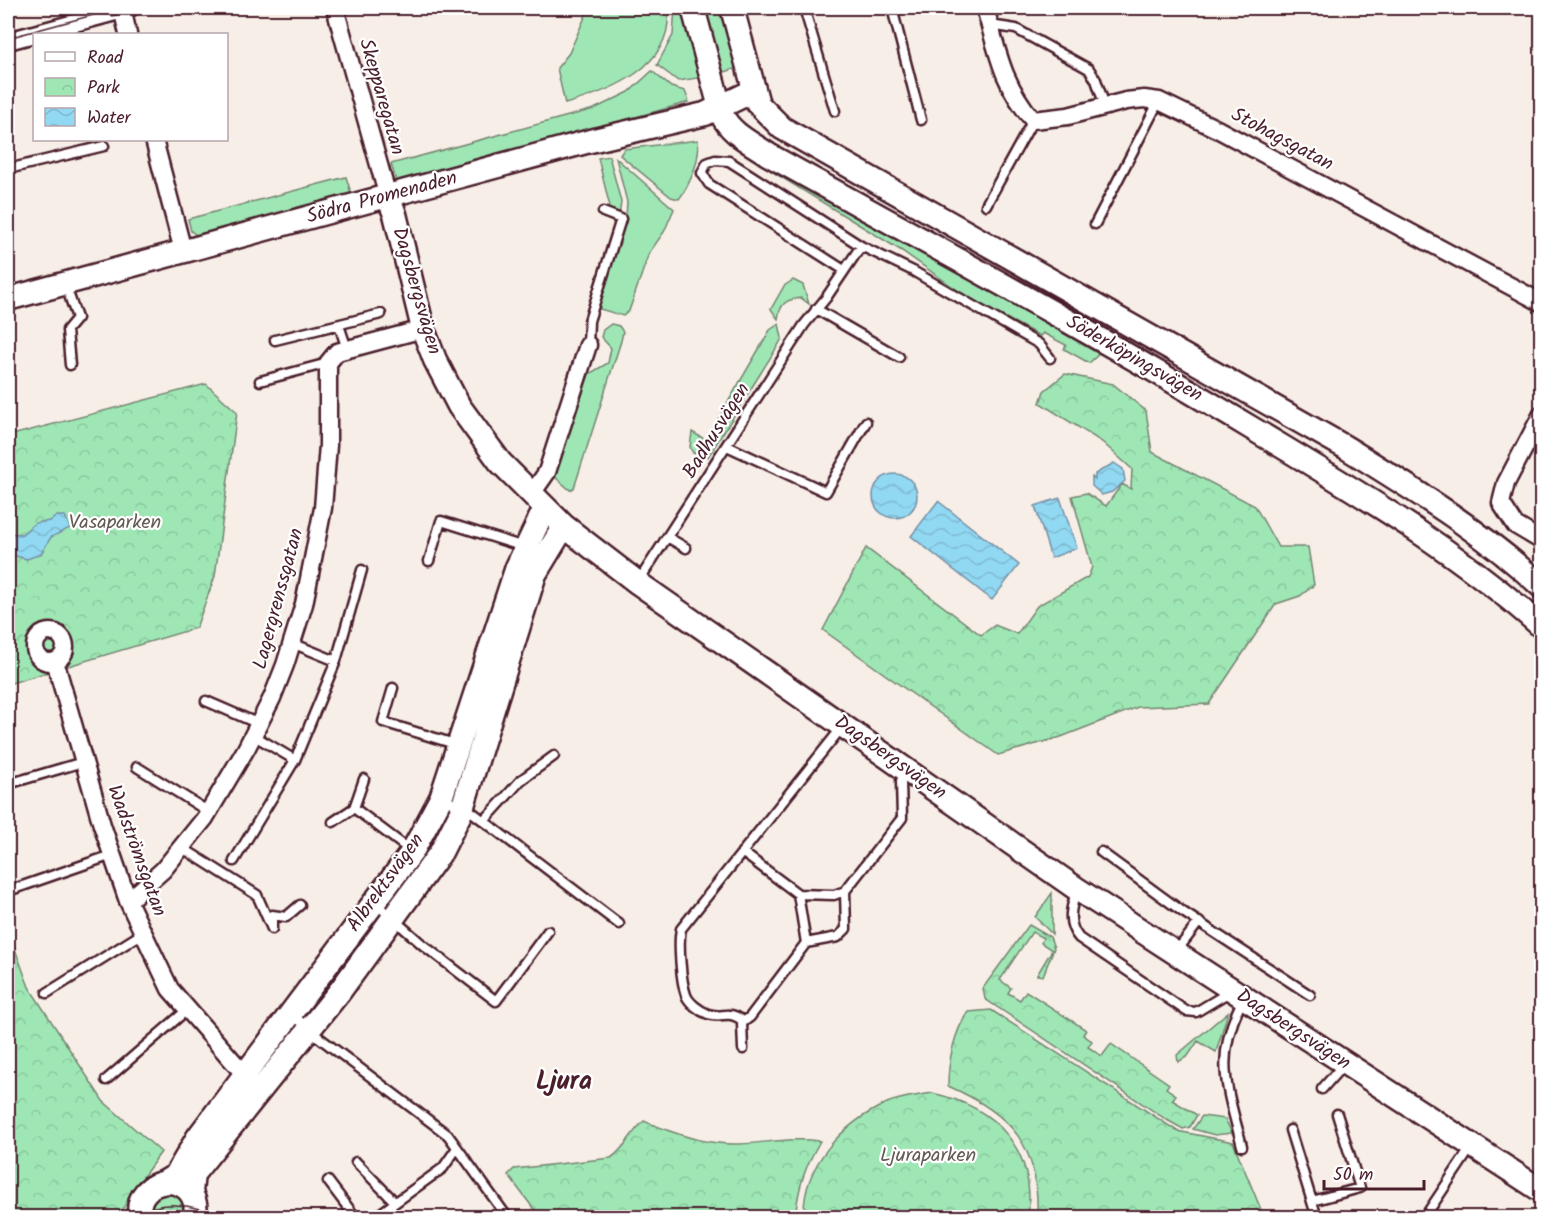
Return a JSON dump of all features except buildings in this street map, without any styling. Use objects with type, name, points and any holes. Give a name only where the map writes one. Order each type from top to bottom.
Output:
[{"type":"main road","name":"Söderköpingsvägen","points":[[693,8],[720,108],[725,121],[734,130],[769,155],[1114,346],[1397,516],[1462,560],[1542,627]]},
{"type":"main road","name":"Söderköpingsvägen","points":[[732,8],[753,91],[763,111],[795,136],[1345,447],[1407,485],[1473,532],[1542,587]]},
{"type":"main road","name":"Södra Promenaden","points":[[8,299],[720,108],[753,91]]},
{"type":"main road","name":"Dagsbergsvägen","points":[[388,197],[395,214],[423,329],[435,360],[459,406],[500,462],[564,526],[638,583],[1077,889],[1542,1191]]},
{"type":"main road","name":"Albrektsvägen","points":[[140,1218],[140,1203],[143,1195],[155,1185],[164,1183],[176,1175],[198,1137],[412,852],[441,798],[517,567],[530,542],[538,501]]},
{"type":"main road","name":"Albrektsvägen","points":[[191,1192],[193,1174],[309,1030],[441,852],[462,807],[535,574],[564,526]]},
{"type":"main road","points":[[164,1183],[174,1182],[191,1192],[196,1206],[195,1218]]},
{"type":"street","points":[[36,33],[125,8],[128,33]]},
{"type":"street","name":"Skepparegatan","points":[[335,8],[388,197]]},
{"type":"street","points":[[985,8],[1005,79],[1014,97],[1033,120]]},
{"type":"street","points":[[8,41],[33,34]]},
{"type":"street","name":"Stohagsgatan","points":[[1033,120],[1068,116],[1144,99],[1159,101],[1209,125],[1542,303]]},
{"type":"street","points":[[154,141],[183,252]]},
{"type":"street","points":[[328,363],[337,352],[423,329]]},
{"type":"street","name":"Albrektsvägen","points":[[538,501],[588,345]]},
{"type":"street","name":"Lagergrenssgatan","points":[[128,901],[163,870],[209,812],[272,698],[292,643],[308,584],[324,508],[328,445],[328,363]]},
{"type":"street","points":[[1542,414],[1506,483],[1501,503],[1515,525],[1542,541]]},
{"type":"street","name":"Wadströmsgatan","points":[[55,661],[112,855],[128,901],[143,933],[170,989],[244,1076],[261,1092]]},
{"type":"lane","points":[[804,8],[835,111]]},
{"type":"lane","points":[[892,8],[921,120]]},
{"type":"lane","points":[[990,25],[1016,29],[1089,69],[1105,106]]},
{"type":"lane","points":[[1095,224],[1159,101]]},
{"type":"lane","points":[[986,205],[1033,120]]},
{"type":"lane","points":[[8,169],[104,146]]},
{"type":"lane","points":[[844,270],[709,184],[702,173],[707,163],[716,160],[729,162],[861,246],[912,271],[1039,344],[1050,358]]},
{"type":"lane","points":[[588,345],[589,321],[621,219],[603,212]]},
{"type":"lane","name":"Badhusvägen","points":[[638,583],[804,325],[826,298],[861,246]]},
{"type":"lane","points":[[65,283],[76,318],[67,330],[70,365]]},
{"type":"lane","points":[[816,309],[899,357]]},
{"type":"lane","points":[[275,340],[381,315]]},
{"type":"lane","points":[[339,325],[346,349]]},
{"type":"lane","points":[[260,381],[328,363]]},
{"type":"lane","points":[[727,446],[826,492],[866,422]]},
{"type":"lane","points":[[429,561],[441,521],[530,542]]},
{"type":"lane","points":[[669,538],[686,548]]},
{"type":"lane","points":[[234,861],[295,760],[336,661],[362,570]]},
{"type":"lane","points":[[292,643],[336,661]]},
{"type":"lane","points":[[393,688],[383,722],[459,745]]},
{"type":"lane","points":[[206,701],[256,730],[295,760]]},
{"type":"lane","points":[[743,1022],[733,1014],[708,1014],[694,1005],[686,996],[678,941],[681,929],[843,726]]},
{"type":"lane","points":[[484,821],[522,780],[554,756]]},
{"type":"lane","points":[[8,784],[83,762]]},
{"type":"lane","points":[[137,767],[209,812]]},
{"type":"lane","points":[[333,822],[354,808],[364,779]]},
{"type":"lane","points":[[742,852],[798,894],[834,895],[845,891],[902,818],[901,781]]},
{"type":"lane","points":[[441,798],[462,807],[484,821],[619,924]]},
{"type":"lane","points":[[354,808],[412,852]]},
{"type":"lane","points":[[181,847],[257,895],[272,928],[272,915],[286,917],[300,905]]},
{"type":"lane","points":[[1101,852],[1199,922],[1310,995]]},
{"type":"lane","points":[[8,891],[112,855]]},
{"type":"lane","points":[[1077,889],[1070,909],[1071,929],[1079,938],[1186,1011],[1196,1012],[1237,995]]},
{"type":"lane","points":[[743,1022],[750,1017],[806,943],[838,937],[846,929],[845,891]]},
{"type":"lane","points":[[798,894],[806,943]]},
{"type":"lane","points":[[374,902],[496,1001],[548,932]]},
{"type":"lane","points":[[1175,954],[1199,922]]},
{"type":"lane","points":[[47,993],[143,933]]},
{"type":"lane","points":[[1237,995],[1225,1044],[1226,1086],[1242,1146]]},
{"type":"lane","points":[[106,1080],[188,1009]]},
{"type":"lane","points":[[291,1013],[309,1030],[448,1135],[508,1218]]},
{"type":"lane","points":[[743,1022],[743,1049]]},
{"type":"lane","points":[[1322,1089],[1344,1064]]},
{"type":"lane","points":[[1312,1201],[1360,1188],[1337,1114]]},
{"type":"lane","points":[[1290,1130],[1317,1218]]},
{"type":"lane","points":[[1429,1216],[1472,1146]]},
{"type":"lane","points":[[374,1218],[443,1168],[456,1148]]},
{"type":"lane","points":[[356,1162],[395,1202]]},
{"type":"lane","points":[[328,1181],[356,1218]]},
{"type":"green space","points":[[589,8],[668,8],[667,29],[661,46],[650,61],[636,73],[601,92],[565,104],[557,68],[569,53]]},
{"type":"green space","points":[[675,8],[685,8],[704,77],[678,81],[657,65],[673,35]]},
{"type":"green space","points":[[700,8],[723,8],[737,68],[719,74]]},
{"type":"green space","points":[[652,71],[671,87],[685,91],[689,102],[397,184],[391,164],[594,109],[629,92]]},
{"type":"green space","points":[[698,140],[698,155],[694,171],[679,199],[671,197],[620,155],[624,149]]},
{"type":"green space","points":[[609,156],[621,202],[619,217],[608,211],[609,203],[598,158]]},
{"type":"green space","points":[[616,158],[674,209],[664,232],[649,253],[629,311],[623,316],[600,309],[599,302],[626,217],[627,202]]},
{"type":"green space","points":[[765,160],[1099,354],[1089,363],[1064,349],[1066,345],[1043,333],[1040,336],[970,299],[902,251],[771,171]]},
{"type":"green space","points":[[346,177],[352,196],[199,237],[191,231],[188,219]]},
{"type":"green space","points":[[793,280],[803,285],[809,304],[801,298],[788,301],[782,306],[778,319],[771,309],[784,286]]},
{"type":"green space","points":[[611,324],[619,326],[623,332],[621,341],[574,488],[570,490],[555,477],[589,374],[608,363],[611,348],[601,337],[603,330]]},
{"type":"green space","points":[[779,324],[782,338],[779,344],[708,457],[693,453],[690,447],[692,432],[706,440],[770,330]]},
{"type":"green space","points":[[1065,374],[1113,384],[1146,411],[1152,452],[1255,506],[1278,547],[1308,547],[1314,585],[1300,596],[1276,604],[1209,704],[1138,707],[1061,737],[998,755],[823,630],[866,548],[981,635],[995,625],[1017,634],[1037,606],[1088,577],[1092,567],[1072,496],[1086,493],[1106,506],[1122,484],[1131,489],[1132,469],[1102,442],[1040,403],[1044,391]]},
{"type":"green space","name":"Vasaparken","points":[[206,384],[237,412],[215,576],[196,628],[8,684],[8,436]]},
{"type":"green space","points":[[1052,893],[1052,934],[1035,917]]},
{"type":"green space","points":[[1029,925],[1050,937],[1054,948],[1043,976],[1037,975],[1052,950],[1041,943],[1043,938],[1032,932],[1000,980],[1011,988],[1008,993],[1020,1000],[1026,991],[1086,1030],[1083,1035],[1092,1041],[1088,1047],[1102,1056],[1111,1044],[1169,1084],[1166,1088],[1176,1095],[1172,1100],[1197,1115],[1190,1127],[1183,1129],[1167,1120],[985,999],[983,988]]},
{"type":"green space","points":[[8,930],[29,987],[103,1101],[161,1152],[132,1192],[119,1217],[8,1217]]},
{"type":"green space","points":[[991,1010],[1177,1131],[1233,1142],[1264,1217],[1037,1217],[1037,1192],[1033,1171],[1018,1135],[989,1108],[948,1086],[953,1048],[963,1020],[968,1012]]},
{"type":"green space","points":[[1228,1012],[1216,1052],[1198,1041],[1188,1056],[1178,1062],[1177,1055]]},
{"type":"green space","name":"Ljuraparken","points":[[932,1093],[976,1109],[1007,1135],[1026,1171],[1029,1193],[1028,1217],[804,1217],[805,1198],[810,1180],[828,1148],[840,1135],[855,1122],[887,1103]]},
{"type":"green space","points":[[1202,1116],[1225,1119],[1232,1133],[1215,1135],[1193,1129]]},
{"type":"green space","points":[[644,1121],[679,1134],[715,1143],[820,1141],[803,1177],[795,1217],[540,1217],[508,1175],[514,1169],[611,1158]]},
{"type":"green space","points":[[160,1189],[183,1198],[184,1208],[178,1217],[159,1218],[154,1213],[151,1202]]},
{"type":"water","points":[[1114,463],[1123,469],[1125,481],[1112,492],[1102,495],[1092,486],[1092,477],[1095,479],[1095,474]]},
{"type":"water","points":[[895,474],[911,480],[917,496],[911,512],[895,518],[879,512],[873,496],[879,480]]},
{"type":"water","points":[[1060,498],[1077,548],[1051,558],[1035,506]]},
{"type":"water","points":[[938,501],[1019,565],[992,600],[911,536]]},
{"type":"water","points":[[57,516],[65,516],[70,528],[51,537],[41,554],[27,559],[8,554],[8,533],[22,534],[35,523],[50,521]]},
{"type":"tram line","points":[[8,38],[119,8]]},
{"type":"tram line","points":[[112,16],[142,8]]},
{"type":"tram line","points":[[128,1218],[151,1208],[174,1205],[198,1208],[221,1218]]},
{"type":"tram line","points":[[163,1213],[183,1213],[200,1218]]},
{"type":"district","name":"Ljura","points":[[564,1082]]}]
